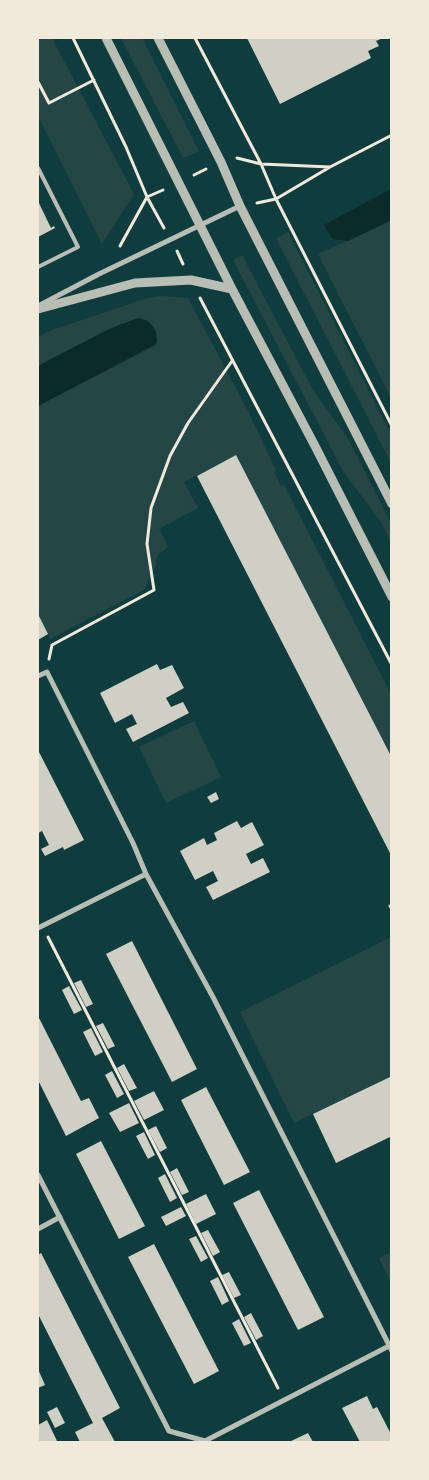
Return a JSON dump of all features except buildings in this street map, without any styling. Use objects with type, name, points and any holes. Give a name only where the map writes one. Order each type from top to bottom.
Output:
[{"type":"street","points":[[106,38],[232,289],[392,597]]},
{"type":"street","points":[[158,38],[221,162],[240,206],[392,504]]},
{"type":"street","points":[[38,308],[99,274],[240,206]]},
{"type":"street","points":[[38,308],[135,283],[191,280],[232,289]]},
{"type":"street","points":[[38,676],[46,672],[134,843],[146,874],[214,999],[390,1349],[204,1441],[169,1431],[38,1175]]},
{"type":"street","points":[[40,927],[146,874]]},
{"type":"street","points":[[38,1229],[60,1218]]},
{"type":"lane","points":[[38,168],[78,247],[38,267]]},
{"type":"path","points":[[72,38],[94,80],[148,197],[392,666]]},
{"type":"path","points":[[195,38],[261,164],[276,199],[392,426]]},
{"type":"path","points":[[38,82],[49,103],[94,80]]},
{"type":"path","points":[[276,199],[330,167],[392,135]]},
{"type":"path","points":[[261,164],[330,167]]},
{"type":"path","points":[[46,672],[52,645],[154,590],[147,544],[152,508],[170,456],[188,423],[232,361]]},
{"type":"path","points":[[40,927],[284,1400]]},
{"type":"shaded area","points":[[38,38],[52,38],[134,194],[102,244],[38,116]]},
{"type":"shaded area","points":[[121,38],[142,38],[199,151],[183,158]]},
{"type":"shaded area","points":[[391,189],[391,220],[348,241],[333,239],[324,225]]},
{"type":"shaded area","points":[[391,221],[391,398],[318,254]]},
{"type":"shaded area","points":[[288,232],[391,434],[391,463],[276,238]]},
{"type":"shaded area","points":[[242,255],[313,390],[347,437],[391,523],[391,543],[381,522],[343,471],[233,260]]},
{"type":"shaded area","points":[[161,296],[188,298],[247,409],[276,470],[274,472],[281,486],[284,485],[391,694],[391,758],[236,455],[184,482],[198,508],[159,529],[168,547],[159,554],[156,566],[144,590],[50,639],[38,613],[38,406],[156,345],[158,338],[109,329],[38,366],[38,337],[52,330],[147,298]]},
{"type":"shaded area","points":[[138,318],[151,324],[157,339],[156,344],[38,406],[38,366],[109,329]]},
{"type":"shaded area","points":[[194,721],[221,777],[166,803],[139,747]]},
{"type":"shaded area","points":[[391,937],[391,1076],[294,1123],[240,1012]]},
{"type":"shaded area","points":[[391,1252],[391,1283],[379,1258]]}]
